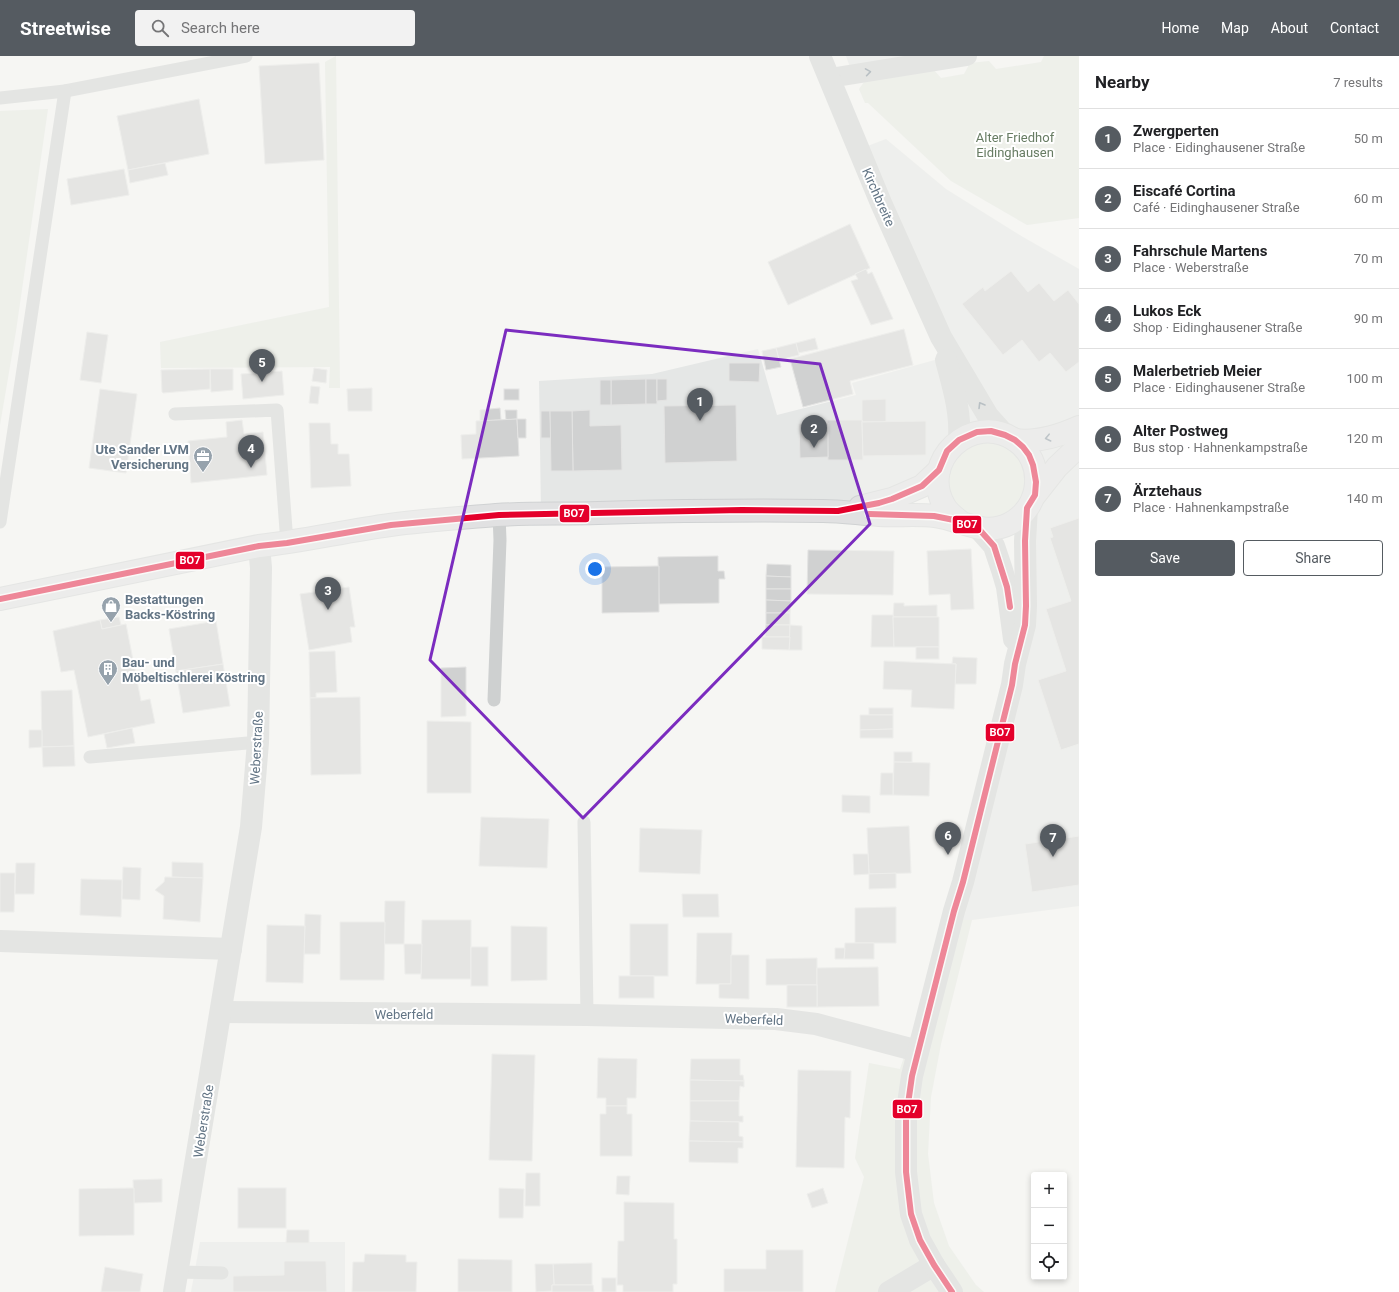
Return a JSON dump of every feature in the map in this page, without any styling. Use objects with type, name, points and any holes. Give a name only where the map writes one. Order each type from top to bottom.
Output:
[{"type":"main road","points":[[970,526],[952,515],[945,507],[941,498],[938,482],[939,470],[947,451],[959,440],[977,432],[991,431],[1025,441],[1036,440],[1051,437],[1079,427]]},
{"type":"main road","points":[[1010,437],[1023,447],[1034,465],[1036,482],[1031,501]]},
{"type":"main road","points":[[0,599],[259,546],[287,543],[391,524],[499,515],[742,510],[838,511],[879,515],[934,516],[988,530],[1008,525],[1022,514],[1057,467],[1079,446]]},
{"type":"main road","points":[[838,511],[892,499],[922,486],[939,470]]},
{"type":"street","name":"Kirchbreite","points":[[820,56],[881,202],[941,337],[988,416],[1010,437]]},
{"type":"street","points":[[830,78],[967,56]]},
{"type":"street","name":"Kirchbreite","points":[[941,337],[960,423],[959,440]]},
{"type":"street","points":[[952,1292],[920,1240],[911,1214],[906,1172],[906,1118],[912,1076],[918,1051],[954,911],[963,882],[1012,685],[1015,664],[1025,625],[1026,598],[1024,541],[1031,501]]},
{"type":"street","points":[[970,526],[994,546],[1002,570],[1007,587],[1013,628],[1015,664]]},
{"type":"street","name":"Weberstraße","points":[[176,1282],[251,826],[258,742],[261,568],[259,546]]},
{"type":"street","points":[[0,941],[231,950]]},
{"type":"street","name":"Weberfeld","points":[[221,1012],[587,1015],[776,1019],[816,1024],[918,1051]]},
{"type":"street","points":[[889,1292],[934,1265]]},
{"type":"lane","points":[[0,98],[65,91],[246,56]]},
{"type":"lane","points":[[0,522],[65,91]]},
{"type":"lane","points":[[175,414],[277,410],[287,543]]},
{"type":"lane","points":[[494,700],[500,540],[499,515]]},
{"type":"lane","points":[[90,757],[258,742]]},
{"type":"lane","points":[[584,822],[587,1015]]},
{"type":"lane","points":[[176,1282],[222,1273]]},
{"type":"highlighted area","points":[[506,330],[820,364],[870,524],[583,818],[430,660]]},
{"type":"shaded area","points":[[846,56],[915,56],[850,67]]},
{"type":"shaded area","points":[[886,139],[946,189],[1023,237],[1079,269],[1079,906],[972,920],[949,920],[1014,685],[1027,461],[893,502],[541,511],[539,381],[652,374],[758,349],[777,415],[856,395],[852,383],[942,358],[857,150]]},
{"type":"shaded area","points":[[200,1242],[345,1242],[345,1292],[191,1292]]},
{"type":"green space","points":[[336,56],[340,388],[329,388],[330,367],[161,368],[160,342],[329,307],[325,62]]},
{"type":"green space","name":"Alter Friedhof Eidinghausen","points":[[1044,56],[1079,56],[1079,218],[1027,225],[951,181],[868,103],[865,103],[859,89],[864,82],[933,69],[941,78],[964,74],[970,63],[989,61],[996,69],[1041,62]]},
{"type":"green space","points":[[48,109],[16,331],[0,425],[0,111]]},
{"type":"green space","points":[[994,438],[1027,461],[1026,507],[985,528],[943,494],[953,452]]},
{"type":"green space","points":[[949,920],[972,920],[941,1044],[931,1097],[928,1154],[934,1203],[949,1246],[976,1285],[984,1292],[835,1292],[864,1177],[855,1158],[869,1063],[900,1069]]},
{"type":"building","points":[[319,63],[324,160],[265,164],[259,66]]},
{"type":"building","points":[[199,99],[209,154],[128,170],[117,116]]},
{"type":"building","points":[[165,163],[168,175],[130,183],[128,170]]},
{"type":"building","points":[[124,169],[129,195],[71,205],[67,179]]},
{"type":"building","points":[[850,224],[870,268],[788,305],[768,262]]},
{"type":"building","points":[[866,269],[868,274],[872,272],[893,319],[871,325],[851,281],[858,279],[855,274]]},
{"type":"building","points":[[1011,271],[1028,292],[1039,283],[1054,301],[1068,290],[1079,304],[1079,362],[1066,372],[1050,353],[1039,362],[1022,340],[1003,355],[962,304],[983,287],[985,291]]},
{"type":"building","points":[[904,329],[913,365],[850,381],[853,394],[803,407],[790,359]]},
{"type":"building","points":[[87,332],[108,335],[101,383],[80,380]]},
{"type":"building","points":[[815,338],[818,349],[798,353],[796,343]]},
{"type":"building","points":[[796,343],[799,355],[779,360],[776,348]]},
{"type":"building","points":[[776,348],[781,367],[766,370],[762,351]]},
{"type":"building","points":[[729,363],[760,363],[759,382],[729,381]]},
{"type":"building","points":[[314,368],[327,370],[326,383],[312,381]]},
{"type":"building","points":[[210,369],[233,369],[233,390],[211,392]]},
{"type":"building","points":[[210,369],[210,389],[162,392],[161,370]]},
{"type":"building","points":[[282,371],[284,395],[243,399],[241,374]]},
{"type":"building","points":[[646,379],[646,404],[611,405],[611,380]]},
{"type":"building","points":[[646,379],[657,379],[657,404],[646,404]]},
{"type":"building","points":[[657,379],[667,379],[667,400],[657,401]]},
{"type":"building","points":[[600,380],[611,380],[611,405],[600,405]]},
{"type":"building","points":[[311,386],[320,387],[318,404],[309,403]]},
{"type":"building","points":[[372,388],[372,411],[348,411],[347,389]]},
{"type":"building","points":[[100,389],[137,394],[126,473],[89,468]]},
{"type":"building","points":[[504,389],[519,389],[519,400],[504,400]]},
{"type":"building","points":[[886,399],[886,422],[862,422],[862,400]]},
{"type":"building","points":[[736,405],[737,461],[665,463],[664,406]]},
{"type":"building","points":[[500,408],[501,420],[480,421],[480,410]]},
{"type":"building","points":[[505,410],[517,410],[517,419],[506,420]]},
{"type":"building","points":[[590,410],[590,426],[621,425],[622,470],[573,471],[572,411]]},
{"type":"building","points":[[541,411],[550,411],[551,438],[541,438]]},
{"type":"building","points":[[550,411],[572,411],[573,471],[551,471]]},
{"type":"building","points":[[517,419],[519,456],[462,459],[461,435],[476,434],[476,421]]},
{"type":"building","points":[[517,419],[526,419],[526,438],[518,438]]},
{"type":"building","points":[[242,420],[244,434],[263,432],[267,475],[191,483],[188,441],[227,437],[226,422]]},
{"type":"building","points":[[827,420],[862,420],[863,460],[828,460]]},
{"type":"building","points":[[926,421],[926,455],[863,456],[862,422]]},
{"type":"building","points":[[309,423],[330,423],[331,444],[338,444],[338,454],[349,454],[351,486],[311,488]]},
{"type":"building","points":[[828,423],[828,457],[800,458],[799,424]]},
{"type":"building","points":[[1079,518],[1079,744],[1061,750],[1038,680],[1066,671],[1046,609],[1071,601],[1050,538],[1053,537],[1050,528]]},
{"type":"building","points":[[971,549],[974,609],[951,610],[950,594],[929,595],[927,551]]},
{"type":"building","points":[[808,550],[894,551],[893,595],[807,594]]},
{"type":"building","points":[[718,556],[718,571],[724,571],[725,579],[719,579],[719,603],[659,604],[658,557]]},
{"type":"building","points":[[767,564],[791,565],[791,577],[766,576]]},
{"type":"building","points":[[659,566],[659,612],[602,613],[602,567]]},
{"type":"building","points":[[766,576],[791,577],[791,589],[766,589]]},
{"type":"building","points":[[349,587],[355,627],[350,627],[352,642],[309,650],[300,594]]},
{"type":"building","points":[[766,589],[791,589],[791,601],[766,600]]},
{"type":"building","points":[[766,600],[791,601],[790,613],[766,613]]},
{"type":"building","points":[[894,603],[904,603],[904,606],[937,605],[937,617],[893,617]]},
{"type":"building","points":[[766,613],[790,613],[790,625],[766,625]]},
{"type":"building","points":[[872,615],[893,615],[894,647],[871,647]]},
{"type":"building","name":"Bestattungen Backs-Köstring","points":[[119,617],[121,625],[102,629],[100,620]]},
{"type":"building","points":[[893,617],[939,617],[939,647],[894,647]]},
{"type":"building","name":"Bau- und Möbeltischlerei Köstring","points":[[100,620],[102,629],[126,624],[141,701],[150,699],[155,723],[88,737],[74,670],[61,672],[53,631]]},
{"type":"building","points":[[216,621],[223,664],[176,671],[169,629]]},
{"type":"building","points":[[766,625],[790,625],[790,637],[765,637]]},
{"type":"building","points":[[790,625],[802,626],[802,650],[789,650]]},
{"type":"building","points":[[762,637],[790,637],[789,650],[762,649]]},
{"type":"building","points":[[916,647],[939,647],[939,659],[916,659]]},
{"type":"building","points":[[335,651],[337,692],[316,693],[316,698],[310,698],[309,652]]},
{"type":"building","points":[[953,657],[977,658],[976,684],[955,684],[956,664],[952,664]]},
{"type":"building","points":[[884,661],[956,664],[954,709],[911,707],[912,690],[883,689]]},
{"type":"building","points":[[223,664],[230,706],[183,713],[176,671]]},
{"type":"building","points":[[466,667],[466,716],[441,717],[441,668]]},
{"type":"building","points":[[72,690],[74,746],[42,747],[41,691]]},
{"type":"building","points":[[360,697],[361,774],[311,775],[310,698]]},
{"type":"building","points":[[869,708],[893,708],[893,715],[869,715]]},
{"type":"building","points":[[860,715],[893,715],[893,729],[860,730]]},
{"type":"building","points":[[427,721],[471,722],[471,793],[427,793]]},
{"type":"building","points":[[132,728],[135,743],[107,748],[104,734]]},
{"type":"building","points":[[893,729],[893,738],[860,738],[860,730]]},
{"type":"building","points":[[29,730],[42,730],[42,747],[29,748]]},
{"type":"building","points":[[74,746],[75,766],[43,767],[42,747]]},
{"type":"building","points":[[894,752],[912,752],[912,762],[894,762]]},
{"type":"building","points":[[894,762],[930,763],[929,796],[893,795]]},
{"type":"building","points":[[881,773],[893,773],[893,795],[880,795]]},
{"type":"building","points":[[842,795],[870,796],[870,813],[842,812]]},
{"type":"building","points":[[481,817],[549,819],[547,868],[479,866]]},
{"type":"building","points":[[909,826],[911,873],[869,874],[867,828]]},
{"type":"building","points":[[640,828],[702,830],[700,874],[639,872]]},
{"type":"building","points":[[1079,836],[1079,885],[1032,892],[1025,844]]},
{"type":"building","points":[[853,854],[868,854],[869,874],[854,875]]},
{"type":"building","points":[[172,862],[203,863],[203,878],[172,877]]},
{"type":"building","points":[[16,863],[35,863],[34,894],[15,894]]},
{"type":"building","points":[[123,867],[141,868],[140,900],[122,899]]},
{"type":"building","points":[[0,873],[15,873],[14,912],[0,912]]},
{"type":"building","points":[[896,873],[896,888],[869,889],[869,874]]},
{"type":"building","points":[[165,877],[203,878],[200,922],[163,919],[164,896],[155,890],[164,882]]},
{"type":"building","points":[[81,879],[122,880],[121,917],[80,915]]},
{"type":"building","points":[[682,894],[718,894],[719,917],[683,917]]},
{"type":"building","points":[[385,901],[405,901],[404,944],[384,944]]},
{"type":"building","points":[[896,907],[896,943],[855,943],[855,908]]},
{"type":"building","points":[[305,914],[321,915],[320,954],[304,954]]},
{"type":"building","points":[[422,920],[471,920],[471,979],[421,979]]},
{"type":"building","points":[[340,922],[385,922],[384,980],[340,980]]},
{"type":"building","points":[[630,924],[668,924],[668,976],[630,976]]},
{"type":"building","points":[[267,925],[305,926],[303,983],[266,982]]},
{"type":"building","points":[[511,926],[547,927],[547,980],[511,981]]},
{"type":"building","points":[[697,933],[732,933],[731,984],[696,984]]},
{"type":"building","points":[[845,943],[874,943],[874,959],[844,959]]},
{"type":"building","points":[[404,944],[422,944],[421,974],[405,974]]},
{"type":"building","points":[[471,947],[488,947],[488,986],[471,986]]},
{"type":"building","points":[[835,948],[845,948],[844,959],[835,959]]},
{"type":"building","points":[[731,955],[749,955],[749,999],[719,998],[719,984],[731,984]]},
{"type":"building","points":[[817,958],[817,985],[766,985],[766,959]]},
{"type":"building","points":[[878,967],[879,1006],[817,1007],[817,968]]},
{"type":"building","points":[[619,976],[654,976],[654,998],[619,998]]},
{"type":"building","points":[[787,985],[817,985],[817,1007],[787,1007]]},
{"type":"building","points":[[492,1054],[535,1055],[532,1161],[489,1160]]},
{"type":"building","points":[[598,1058],[637,1059],[636,1098],[627,1098],[627,1106],[606,1106],[606,1098],[597,1098]]},
{"type":"building","points":[[691,1059],[740,1059],[740,1075],[743,1075],[744,1081],[690,1080]]},
{"type":"building","points":[[798,1070],[851,1071],[850,1118],[845,1117],[844,1168],[796,1167]]},
{"type":"building","points":[[690,1080],[744,1081],[744,1087],[740,1086],[739,1101],[690,1101]]},
{"type":"building","points":[[690,1101],[739,1101],[739,1116],[743,1116],[743,1122],[690,1121]]},
{"type":"building","points":[[606,1106],[627,1106],[627,1114],[632,1114],[632,1156],[600,1156],[600,1114],[606,1114]]},
{"type":"building","points":[[690,1121],[739,1122],[739,1136],[743,1137],[743,1142],[689,1141]]},
{"type":"building","points":[[689,1141],[743,1142],[743,1148],[738,1148],[738,1163],[689,1162]]},
{"type":"building","points":[[526,1173],[540,1173],[540,1206],[525,1206]]},
{"type":"building","points":[[617,1176],[630,1176],[629,1195],[616,1194]]},
{"type":"building","points":[[162,1179],[162,1202],[134,1203],[133,1180]]},
{"type":"building","points":[[134,1188],[134,1235],[79,1236],[79,1189]]},
{"type":"building","points":[[238,1188],[286,1188],[286,1228],[238,1228]]},
{"type":"building","points":[[499,1188],[524,1189],[523,1218],[499,1218]]},
{"type":"building","points":[[823,1188],[828,1203],[812,1208],[807,1194]]},
{"type":"building","points":[[624,1202],[674,1203],[674,1239],[677,1239],[677,1284],[673,1284],[673,1292],[623,1292],[623,1285],[617,1285],[618,1241],[624,1241]]},
{"type":"building","points":[[287,1230],[309,1230],[309,1243],[286,1243]]},
{"type":"building","points":[[766,1250],[803,1250],[803,1292],[724,1292],[724,1269],[766,1269]]},
{"type":"building","points":[[365,1254],[406,1255],[406,1262],[417,1262],[416,1292],[352,1292],[353,1262],[364,1262]]},
{"type":"building","points":[[458,1259],[512,1260],[512,1292],[458,1292]]},
{"type":"building","points":[[284,1261],[326,1261],[327,1292],[233,1292],[233,1276],[284,1275]]},
{"type":"building","points":[[592,1263],[592,1285],[554,1285],[553,1264]]},
{"type":"building","points":[[535,1264],[553,1264],[554,1285],[552,1285],[552,1291],[536,1292]]},
{"type":"building","points":[[105,1267],[143,1274],[140,1292],[101,1292]]},
{"type":"building","points":[[602,1278],[616,1278],[616,1292],[602,1292]]},
{"type":"building","points":[[552,1285],[593,1285],[594,1292],[552,1292]]},
{"type":"transit line","name":"BO7","points":[[0,599],[259,546],[287,543],[391,525],[499,515],[742,510],[838,511],[879,503],[922,486],[939,470],[947,451],[959,440],[977,432],[991,431],[1015,440],[1029,455],[1033,465],[1036,482],[1035,495],[1027,508],[1025,541],[1025,625],[1015,664],[1012,685],[963,882],[954,911],[912,1076],[906,1118],[906,1172],[911,1214],[920,1240],[952,1292]]},
{"type":"transit line","name":"BO7","points":[[869,514],[934,516],[954,520],[978,528],[994,546],[1007,587],[1010,607]]},
{"type":"place","name":"Malerbetrieb Meier","points":[[262,382]]},
{"type":"place","name":"Zwergperten","points":[[700,421]]},
{"type":"place","name":"Eiscafé Cortina","points":[[814,448]]},
{"type":"place","name":"Lukos Eck","points":[[251,468]]},
{"type":"place","name":"Ute Sander LVM Versicherung","points":[[203,473]]},
{"type":"place","name":"Fahrschule Martens","points":[[328,610]]},
{"type":"place","name":"Bestattungen Backs-Köstring","points":[[111,623]]},
{"type":"place","name":"Bau- und Möbeltischlerei Köstring","points":[[108,686]]},
{"type":"place","name":"Alter Postweg","points":[[948,855]]},
{"type":"place","name":"Ärztehaus","points":[[1053,857]]}]
